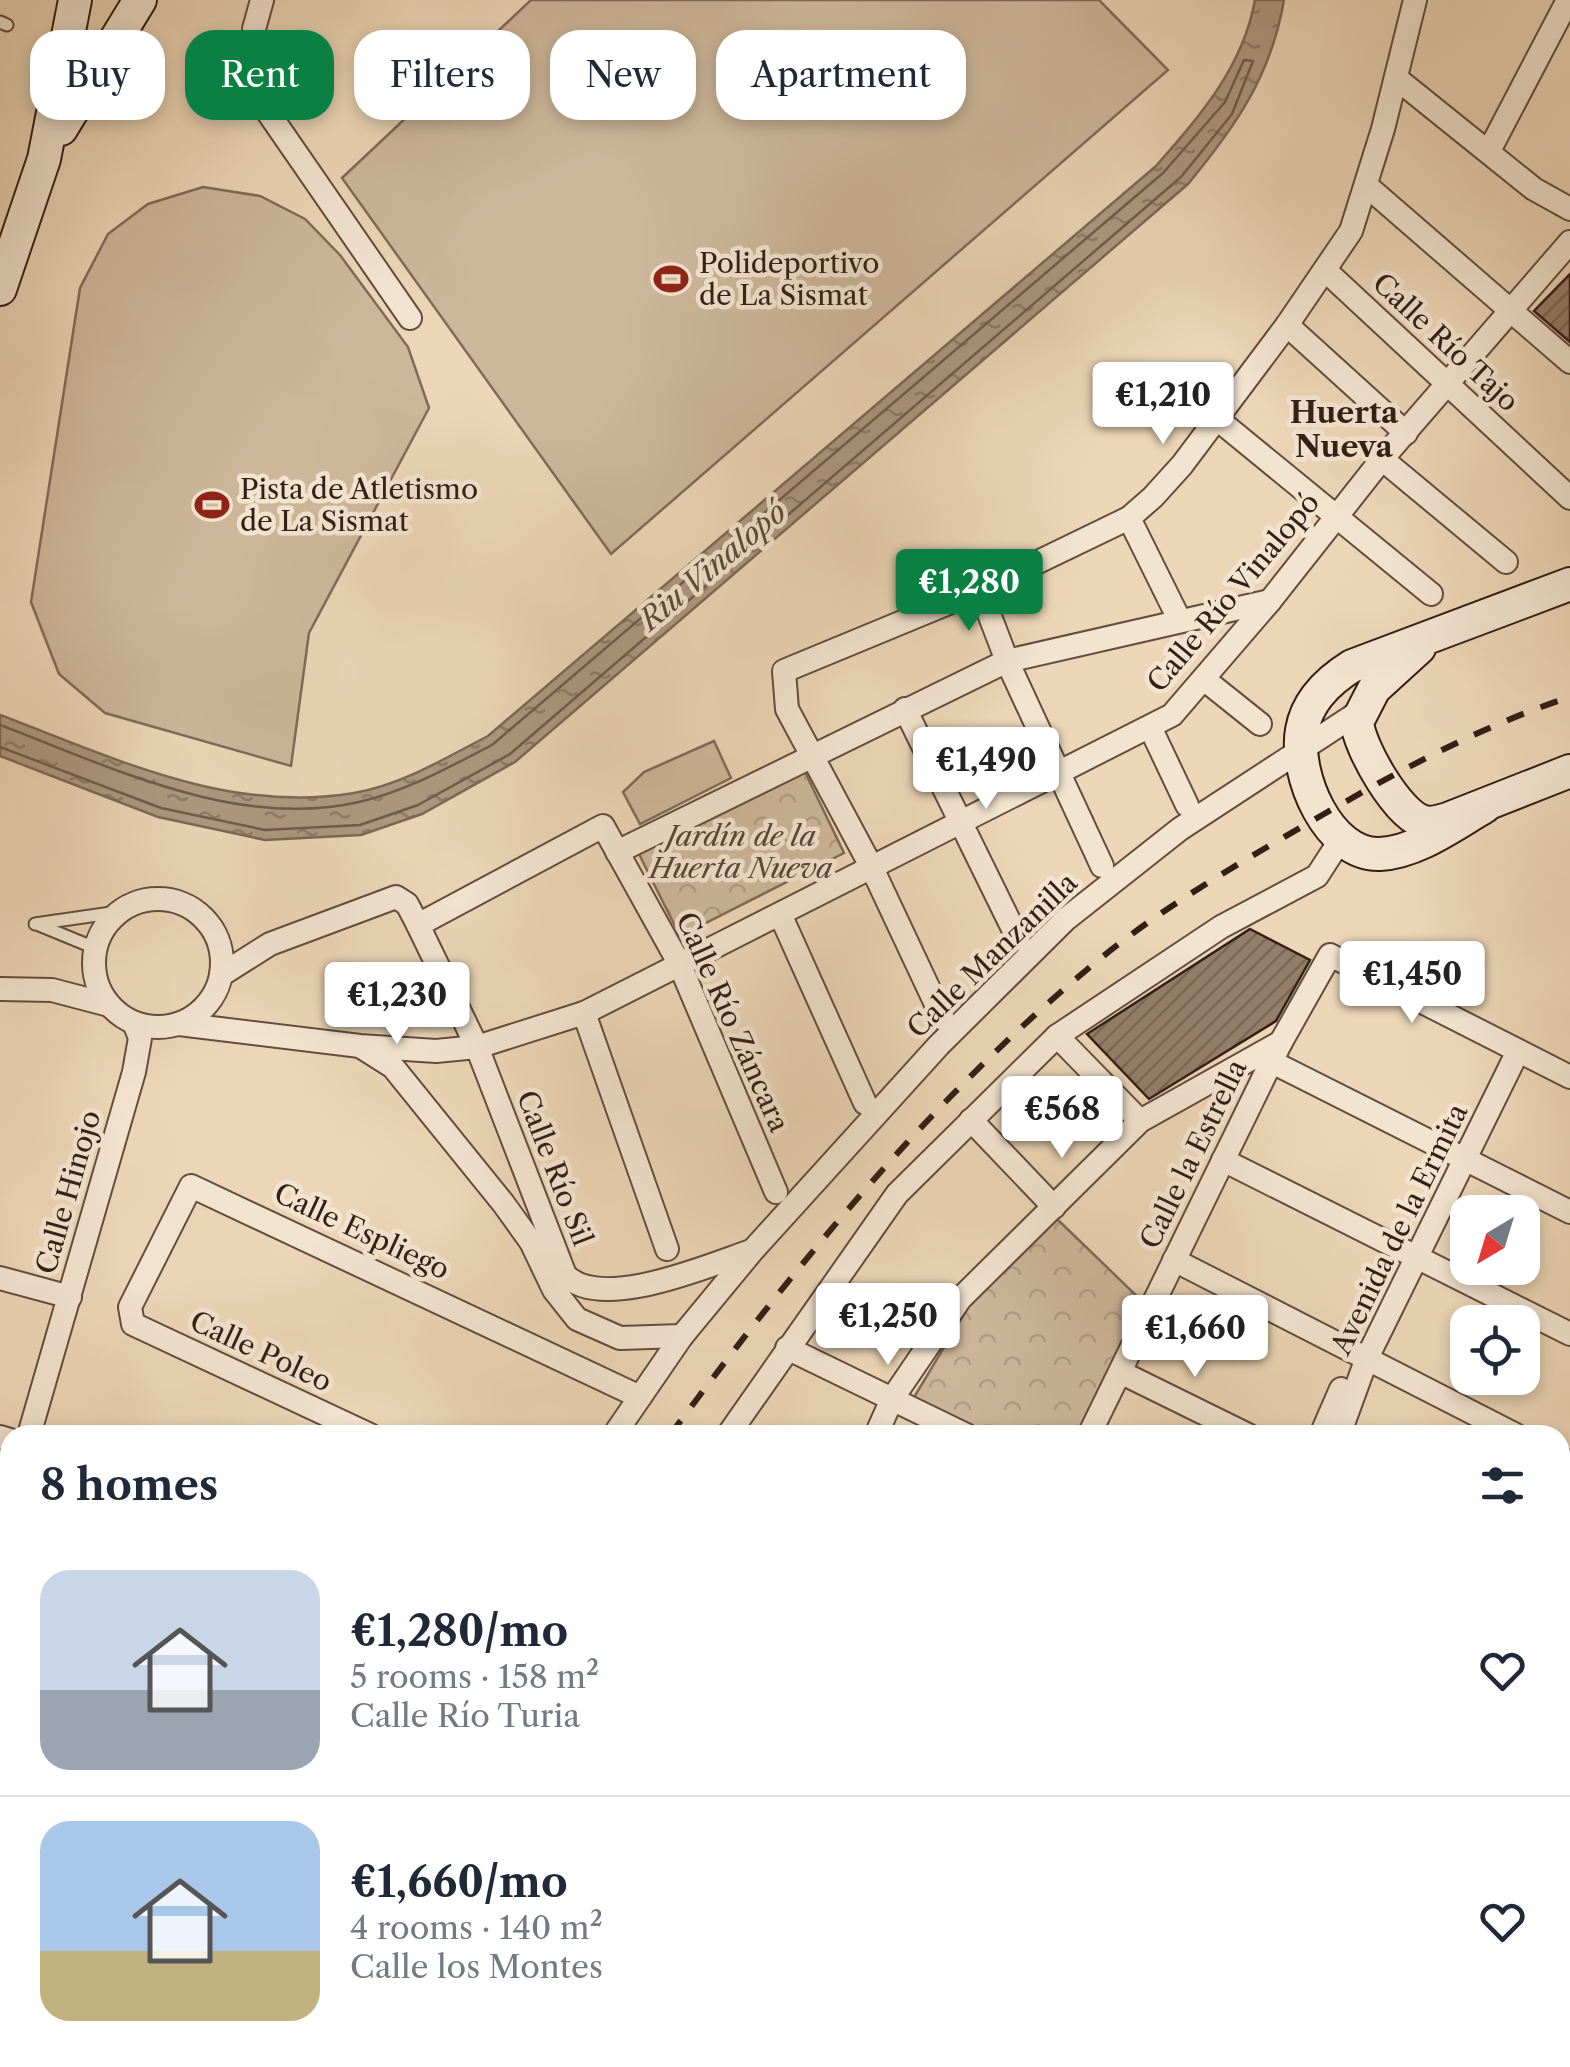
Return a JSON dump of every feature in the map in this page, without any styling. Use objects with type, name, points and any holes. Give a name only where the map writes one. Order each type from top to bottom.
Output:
[{"type":"street","points":[[0,289],[44,159],[75,0]]},
{"type":"street","points":[[44,159],[103,54],[140,0]]},
{"type":"street","points":[[262,0],[254,29],[265,108],[410,318]]},
{"type":"street","points":[[943,1019],[872,868],[788,708],[784,672],[980,590],[1129,518],[1182,465],[1326,271],[1351,231],[1368,186],[1415,0]]},
{"type":"street","points":[[1489,151],[1568,0]]},
{"type":"street","points":[[1396,78],[1534,190],[1570,209]]},
{"type":"street","points":[[1368,186],[1570,362]]},
{"type":"street","name":"Calle Río Vinalopó","points":[[179,1024],[360,1046],[436,1051],[477,1047],[584,1013],[963,824],[1058,768],[1172,714],[1205,680],[1382,459],[1570,242]]},
{"type":"street","name":"Calle Río Tajo","points":[[1326,271],[1570,498]]},
{"type":"street","points":[[1287,325],[1406,433]]},
{"type":"street","points":[[1216,418],[1338,513],[1431,594]]},
{"type":"street","points":[[1382,459],[1506,562]]},
{"type":"street","points":[[1129,518],[1179,618]]},
{"type":"street","points":[[1570,584],[1440,636],[1370,658],[1332,679],[1307,712],[1300,748],[1308,784],[1342,839],[1370,854],[1415,845],[1484,807],[1570,771]]},
{"type":"street","points":[[980,590],[1007,661],[1102,866]]},
{"type":"street","points":[[617,852],[1007,661],[1179,618],[1270,601]]},
{"type":"street","points":[[1440,636],[1398,664],[1359,712],[1358,732],[1366,754],[1409,814],[1428,823],[1484,807]]},
{"type":"street","points":[[1205,680],[1260,724]]},
{"type":"street","points":[[905,709],[1018,938]]},
{"type":"street","name":"Calle Manzanilla","points":[[621,1425],[682,1336],[753,1250],[939,1045],[1066,919],[1180,829],[1359,712]]},
{"type":"street","points":[[1150,726],[1187,806]]},
{"type":"street","name":"Calle Río Záncara","points":[[418,924],[603,826],[678,963],[776,1192]]},
{"type":"street","points":[[735,1425],[897,1194],[1057,1036],[1221,926],[1317,876],[1342,839]]},
{"type":"street","points":[[52,990],[109,1005],[134,1023],[149,1027],[179,1024],[196,1016],[219,981],[270,944],[396,897],[407,904],[418,924]]},
{"type":"street","points":[[0,989],[52,990],[70,986],[94,959],[108,922],[118,912],[147,900],[178,902],[210,926],[236,939],[270,944]]},
{"type":"street","points":[[780,914],[865,1103]]},
{"type":"street","name":"Calle Río Sil","points":[[418,924],[477,1047],[561,1268]]},
{"type":"street","points":[[210,926],[222,958],[219,981],[229,1013],[251,1032]]},
{"type":"street","name":"Calle la Estrella","points":[[1094,1425],[1276,1052],[1330,955],[1518,1051]]},
{"type":"street","points":[[94,959],[109,1005]]},
{"type":"street","points":[[584,1013],[667,1249]]},
{"type":"street","name":"Calle Hinojo","points":[[32,1425],[134,1072],[140,1038],[134,1023]]},
{"type":"street","points":[[1057,1036],[1140,1121]]},
{"type":"street","points":[[360,1046],[393,1067],[522,1228],[554,1290],[578,1319],[620,1338],[682,1336]]},
{"type":"street","points":[[407,1086],[419,1062],[436,1051]]},
{"type":"street","points":[[1518,1051],[1570,1076]]},
{"type":"street","name":"Avenida de la Ermita","points":[[1326,1425],[1518,1051]]},
{"type":"street","points":[[880,1425],[892,1399],[960,1299],[1140,1121],[1276,1052],[1570,1212]]},
{"type":"street","points":[[972,1120],[1054,1207]]},
{"type":"street","points":[[1224,1160],[1570,1334]]},
{"type":"street","name":"Calle Espliego","points":[[129,1318],[191,1186],[640,1397]]},
{"type":"street","name":"Calle Manzanilla","points":[[561,1268],[573,1284],[596,1291],[676,1277],[753,1250]]},
{"type":"street","points":[[1174,1260],[1497,1425]]},
{"type":"street","points":[[0,1278],[70,1298]]},
{"type":"street","name":"Calle Poleo","points":[[129,1318],[132,1324],[349,1425]]},
{"type":"street","points":[[787,1348],[945,1425]]},
{"type":"street","name":"Avenida de la Ermita","points":[[1341,1425],[1362,1356]]},
{"type":"street","points":[[1120,1372],[1228,1425]]},
{"type":"lane","points":[[94,959],[35,924],[118,912]]},
{"type":"green space","name":"Polideportivo de La Sismat","points":[[531,0],[1099,0],[1168,70],[611,554],[342,178],[404,120],[530,120],[530,30],[499,30]]},
{"type":"green space","name":"Pista de Atletismo de La Sismat","points":[[203,187],[260,196],[305,219],[340,255],[408,347],[429,408],[309,633],[291,766],[105,713],[59,674],[31,602],[80,288],[108,234],[148,204]]},
{"type":"green space","points":[[714,741],[731,778],[640,824],[623,792],[644,772]]},
{"type":"green space","name":"Jardín de la Huerta Nueva","points":[[803,768],[844,853],[680,936],[638,852]]},
{"type":"green space","points":[[1057,1219],[1144,1303],[1083,1425],[966,1425],[913,1399],[970,1304]]},
{"type":"water","name":"Riu Vinalopó","points":[[1255,0],[1284,0],[1270,53],[1236,120],[1188,184],[515,762],[422,814],[361,835],[265,840],[158,817],[0,756],[0,715],[172,778],[262,796],[307,797],[354,793],[389,784],[488,736],[1156,166],[1230,69]]},
{"type":"building","points":[[1570,274],[1570,342],[1534,311]]},
{"type":"building","points":[[1250,929],[1310,960],[1276,1021],[1149,1099],[1087,1034]]},
{"type":"railway","points":[[678,1425],[819,1244],[925,1123],[1040,1010],[1101,958],[1210,881],[1353,797],[1475,734],[1570,697]]},
{"type":"place","name":"Polideportivo de La Sismat","points":[[671,279]]},
{"type":"place","name":"Pista de Atletismo de La Sismat","points":[[212,505]]},
{"type":"district","name":"Huerta Nueva","points":[[1344,430]]}]
